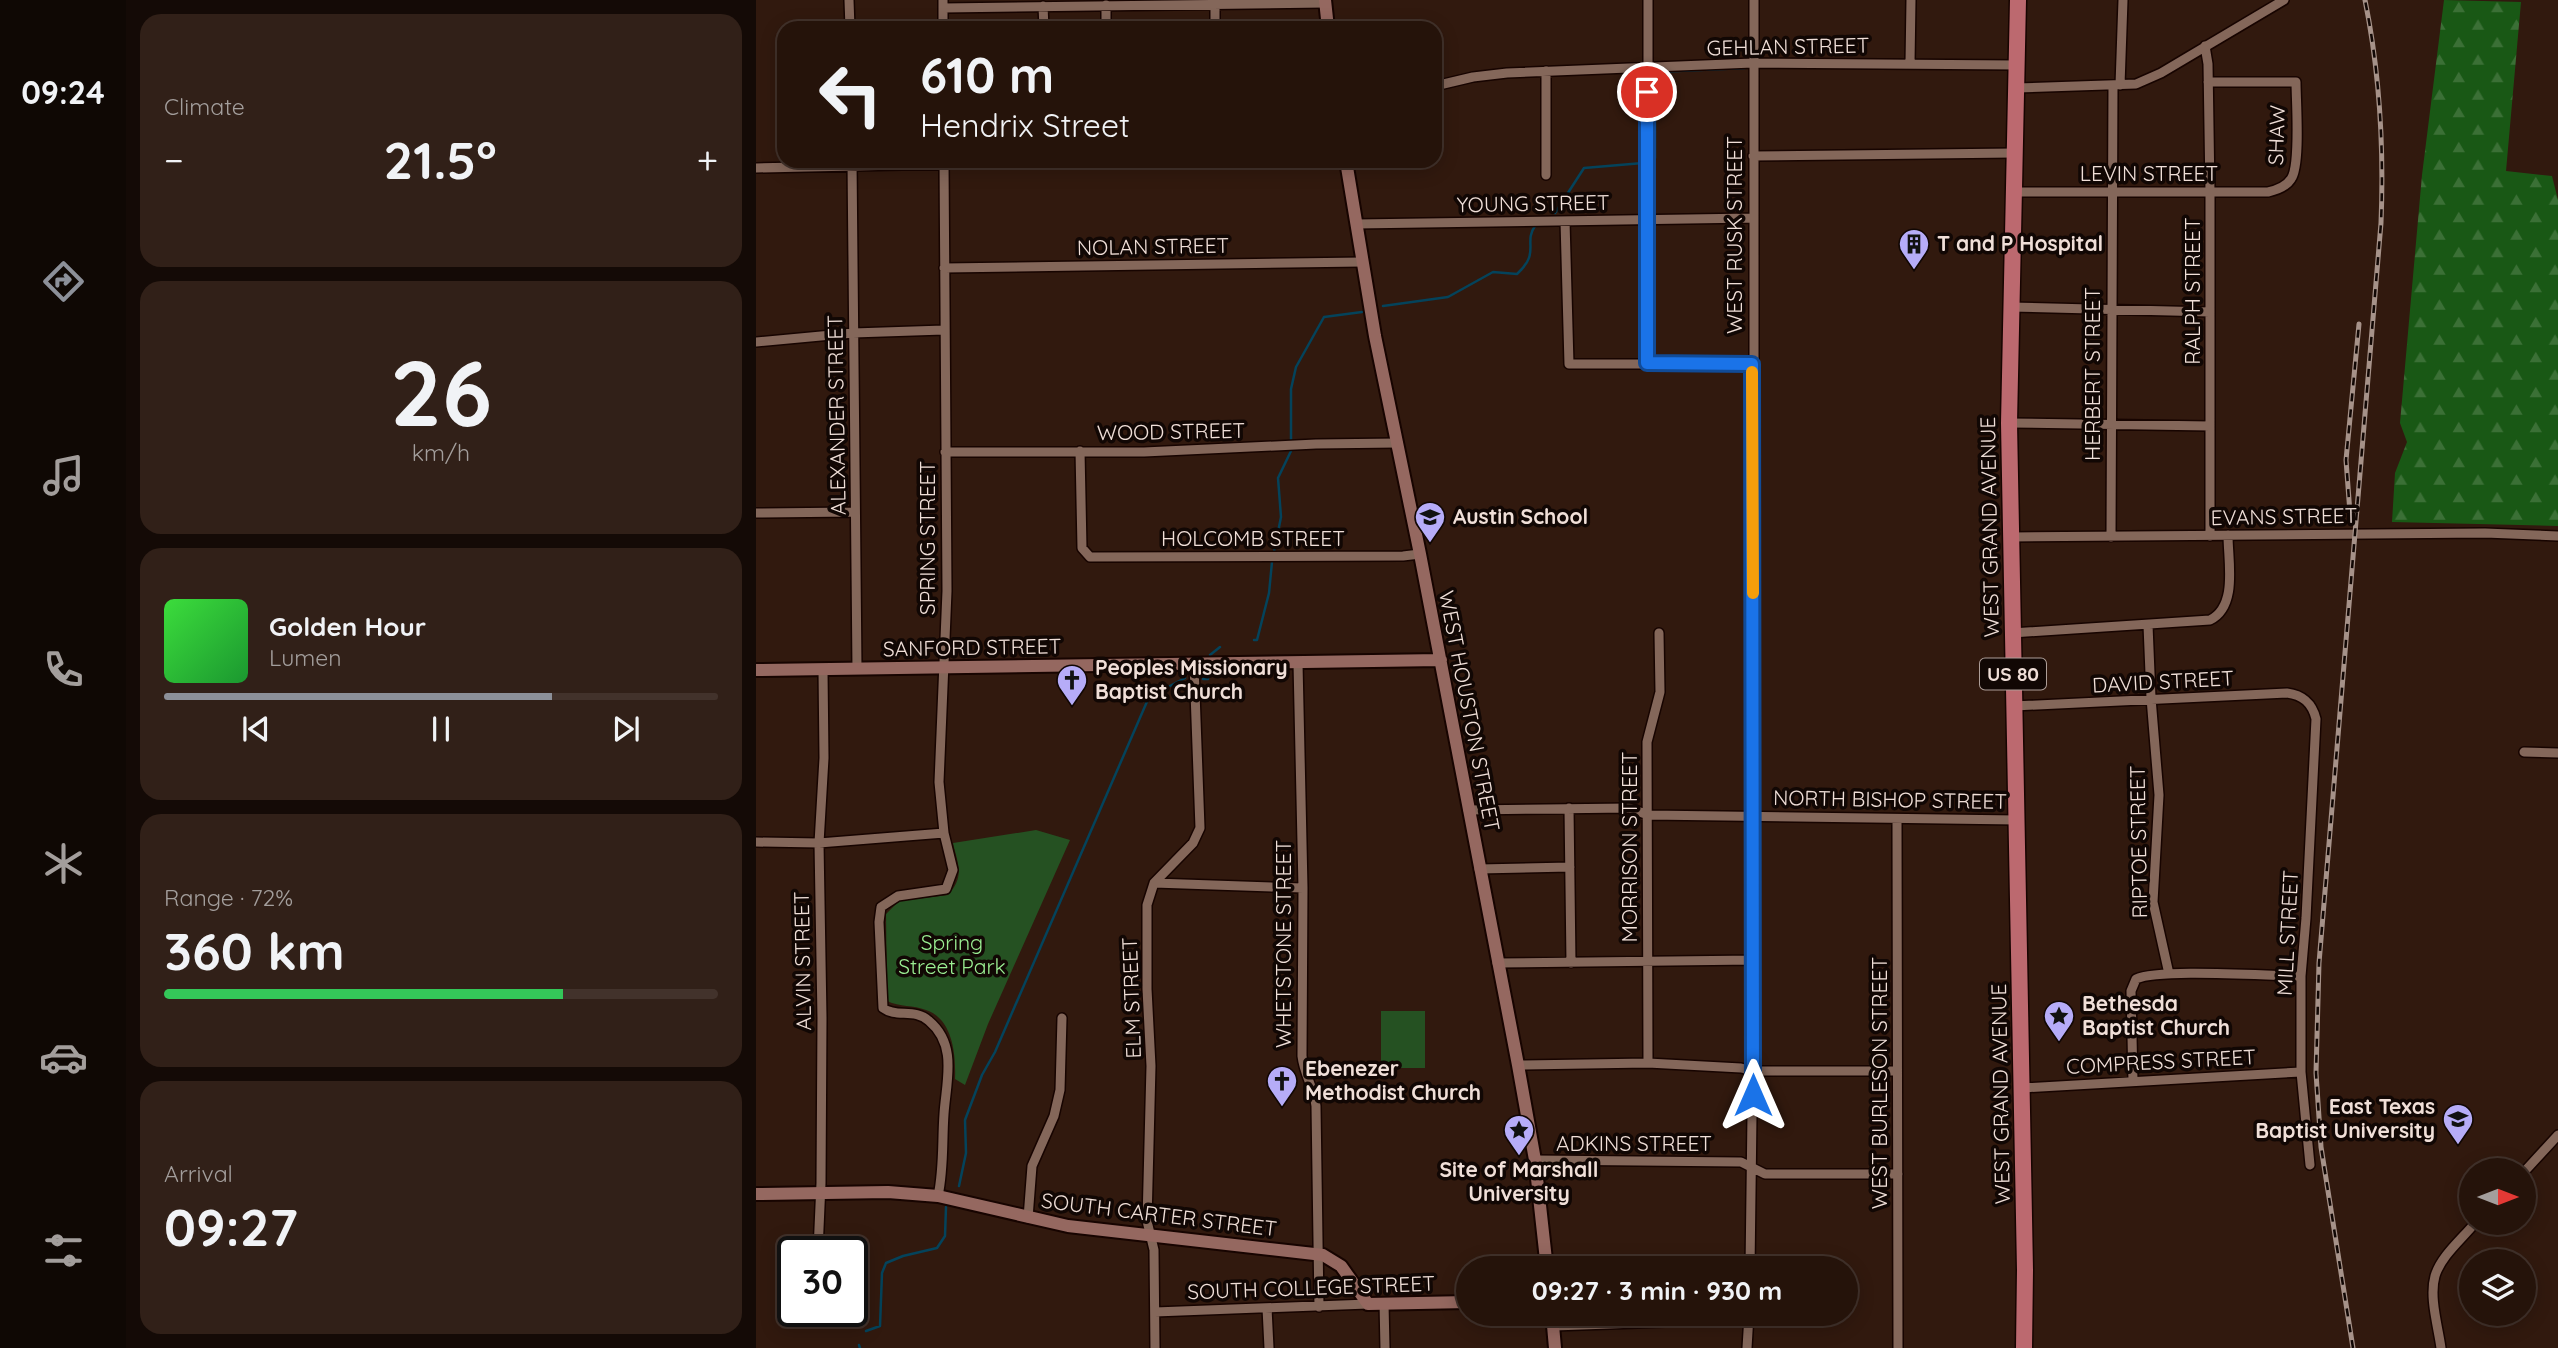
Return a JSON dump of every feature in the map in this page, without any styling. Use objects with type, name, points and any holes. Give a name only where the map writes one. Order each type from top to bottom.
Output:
[{"type":"highway","name":"WEST GRAND AVENUE","points":[[2018,0],[2009,423],[2022,1088],[2024,1348]]},
{"type":"street","points":[[849,0],[850,21]]},
{"type":"street","points":[[1647,363],[1648,0]]},
{"type":"street","name":"WEST RUSK STREET","points":[[1750,1256],[1754,960],[1754,0]]},
{"type":"street","points":[[1910,64],[1911,0]]},
{"type":"street","name":"HERBERT STREET","points":[[2111,537],[2111,192],[2123,0]]},
{"type":"street","points":[[2016,88],[2136,84],[2153,78],[2284,0]]},
{"type":"street","points":[[943,4],[1043,6],[1325,1],[1327,21]]},
{"type":"street","points":[[1215,4],[1216,21]]},
{"type":"street","points":[[1106,5],[1106,21]]},
{"type":"street","points":[[1043,6],[1044,21]]},
{"type":"street","name":"RALPH STREET","points":[[2205,46],[2210,192],[2210,536]]},
{"type":"street","name":"GEHLAN STREET","points":[[1442,84],[1486,75],[1753,63],[2017,65]]},
{"type":"street","points":[[1546,71],[1546,174]]},
{"type":"street","name":"SHAW","points":[[2208,82],[2296,82],[2296,163],[2291,180],[2285,186]]},
{"type":"street","points":[[1753,156],[2014,153]]},
{"type":"street","points":[[756,168],[777,167]]},
{"type":"street","name":"ALEXANDER STREET","points":[[852,168],[857,669]]},
{"type":"street","name":"SPRING STREET","points":[[938,1196],[943,1165],[947,1051],[937,1028],[926,1018],[914,1013],[887,1011],[883,1008],[879,922],[881,907],[892,898],[946,889],[953,870],[944,833],[939,782],[947,591],[944,168]]},
{"type":"street","name":"WEST HOUSTON STREET","points":[[1347,168],[1518,1065],[1535,1160],[1546,1256]]},
{"type":"street","name":"LEVIN STREET","points":[[2013,192],[2268,192],[2285,186]]},
{"type":"street","name":"YOUNG STREET","points":[[1356,224],[1753,218]]},
{"type":"street","points":[[1565,221],[1569,364],[1752,364]]},
{"type":"street","name":"NOLAN STREET","points":[[944,268],[1363,262]]},
{"type":"street","points":[[2010,307],[2210,312]]},
{"type":"street","points":[[756,342],[853,333],[944,330]]},
{"type":"street","points":[[2009,423],[2210,426]]},
{"type":"street","name":"WOOD STREET","points":[[945,452],[1154,452],[1398,443]]},
{"type":"street","name":"HOLCOMB STREET","points":[[1080,451],[1082,548],[1087,555],[1420,554]]},
{"type":"street","points":[[756,513],[855,512]]},
{"type":"street","name":"EVANS STREET","points":[[2011,537],[2485,533],[2558,536]]},
{"type":"street","points":[[2012,633],[2203,621],[2218,617],[2228,596],[2228,536]]},
{"type":"street","name":"RIPTOE STREET","points":[[2148,625],[2159,795],[2153,902],[2169,974]]},
{"type":"street","name":"MORRISON STREET","points":[[1648,1063],[1648,735],[1660,685],[1659,633]]},
{"type":"street","name":"SANFORD STREET","points":[[756,670],[1441,660]]},
{"type":"street","name":"WHETSTONE STREET","points":[[1298,663],[1303,888],[1302,1056],[1316,1106],[1318,1307]]},
{"type":"street","points":[[1154,883],[1193,843],[1200,828],[1194,665]]},
{"type":"street","name":"ALVIN STREET","points":[[819,1236],[822,1018],[819,843],[824,758],[823,670]]},
{"type":"street","name":"DAVID STREET","points":[[2014,706],[2287,693],[2310,703]]},
{"type":"street","name":"MILL STREET","points":[[2310,703],[2316,719],[2301,976],[2301,1072],[2310,1165]]},
{"type":"street","points":[[2524,752],[2558,753]]},
{"type":"street","points":[[1569,808],[1571,962]]},
{"type":"street","name":"NORTH BISHOP STREET","points":[[1468,810],[1629,808],[1648,815],[1753,814],[2017,820]]},
{"type":"street","name":"WEST BURLESON STREET","points":[[1897,819],[1898,1348]]},
{"type":"street","points":[[756,842],[819,843],[944,833]]},
{"type":"street","points":[[1479,869],[1570,867]]},
{"type":"street","points":[[1154,883],[1303,888]]},
{"type":"street","name":"ELM STREET","points":[[1154,883],[1148,899],[1147,913],[1152,1066],[1147,1221],[1154,1250],[1155,1348]]},
{"type":"street","points":[[1497,963],[1754,960]]},
{"type":"street","points":[[2133,1081],[2131,991],[2133,983],[2144,976],[2301,976]]},
{"type":"street","points":[[1028,1218],[1032,1166],[1054,1116],[1060,1090],[1062,1018]]},
{"type":"street","points":[[1518,1065],[1648,1063],[1753,1071],[1897,1071]]},
{"type":"street","name":"COMPRESS STREET","points":[[2022,1088],[2301,1072]]},
{"type":"street","points":[[2536,1159],[2558,1135]]},
{"type":"street","name":"ADKINS STREET","points":[[1535,1160],[1741,1162],[1765,1174],[1898,1174]]},
{"type":"street","name":"SOUTH CARTER STREET","points":[[756,1194],[888,1192],[938,1196],[1068,1226],[1318,1254],[1328,1256],[1341,1266],[1368,1304]]},
{"type":"street","points":[[2441,1348],[2434,1294],[2435,1277],[2446,1256],[2464,1236]]},
{"type":"street","name":"SOUTH COLLEGE STREET","points":[[1155,1312],[1456,1302]]},
{"type":"street","points":[[1384,1303],[1385,1348]]},
{"type":"street","points":[[1268,1308],[1269,1348]]},
{"type":"street","points":[[1553,1326],[1555,1348]]},
{"type":"street","points":[[1748,1348],[1749,1326]]},
{"type":"green space","points":[[2444,0],[2521,2],[2506,171],[2552,176],[2558,200],[2558,526],[2392,522],[2395,473],[2407,442],[2400,423],[2422,175]]},
{"type":"green space","name":"Spring Street Park","points":[[1036,830],[1070,840],[988,1024],[965,1085],[955,1079],[951,1039],[942,1021],[926,1010],[887,1001],[886,914],[899,901],[948,895],[958,876],[953,843]]},
{"type":"green space","points":[[1381,1011],[1425,1011],[1425,1068],[1381,1068]]},
{"type":"waterway","points":[[1653,162],[1655,72],[1745,68]]},
{"type":"waterway","points":[[1555,213],[1584,168],[1643,163]]},
{"type":"waterway","points":[[1383,306],[1448,297],[1493,272],[1517,274],[1528,260],[1530,238],[1535,226]]},
{"type":"waterway","points":[[1291,440],[1291,389],[1296,367],[1324,317],[1362,312]]},
{"type":"waterway","points":[[1274,552],[1281,517],[1278,478],[1291,451]]},
{"type":"waterway","points":[[1254,640],[1257,640],[1269,593],[1272,562]]},
{"type":"waterway","points":[[1210,655],[1220,647]]},
{"type":"waterway","points":[[1203,679],[1208,679],[1208,675]]},
{"type":"waterway","points":[[959,1186],[966,1153],[965,1120],[982,1075],[995,1052],[1149,697],[1185,678]]},
{"type":"waterway","points":[[866,1331],[880,1326],[882,1273],[886,1263],[937,1248],[945,1236],[946,1207]]},
{"type":"railway","points":[[2353,1348],[2321,1147],[2316,1073],[2319,963],[2381,223],[2380,111],[2365,0]]},
{"type":"railway","points":[[2350,513],[2346,460],[2359,324]]},
{"type":"slow traffic","points":[[1752,372],[1753,593]]},
{"type":"place","name":"T and P Hospital","points":[[1914,271]]},
{"type":"place","name":"Austin School","points":[[1430,544]]},
{"type":"place","name":"Peoples Missionary Baptist Church","points":[[1072,707]]},
{"type":"place","name":"Bethesda Baptist Church","points":[[2059,1043]]},
{"type":"place","name":"Ebenezer Methodist Church","points":[[1282,1108]]},
{"type":"place","name":"East Texas Baptist University","points":[[2458,1146]]},
{"type":"place","name":"Site of Marshall University","points":[[1519,1157]]},
{"type":"route","points":[[1647,92],[1647,363],[1752,364],[1753,1095]]}]
